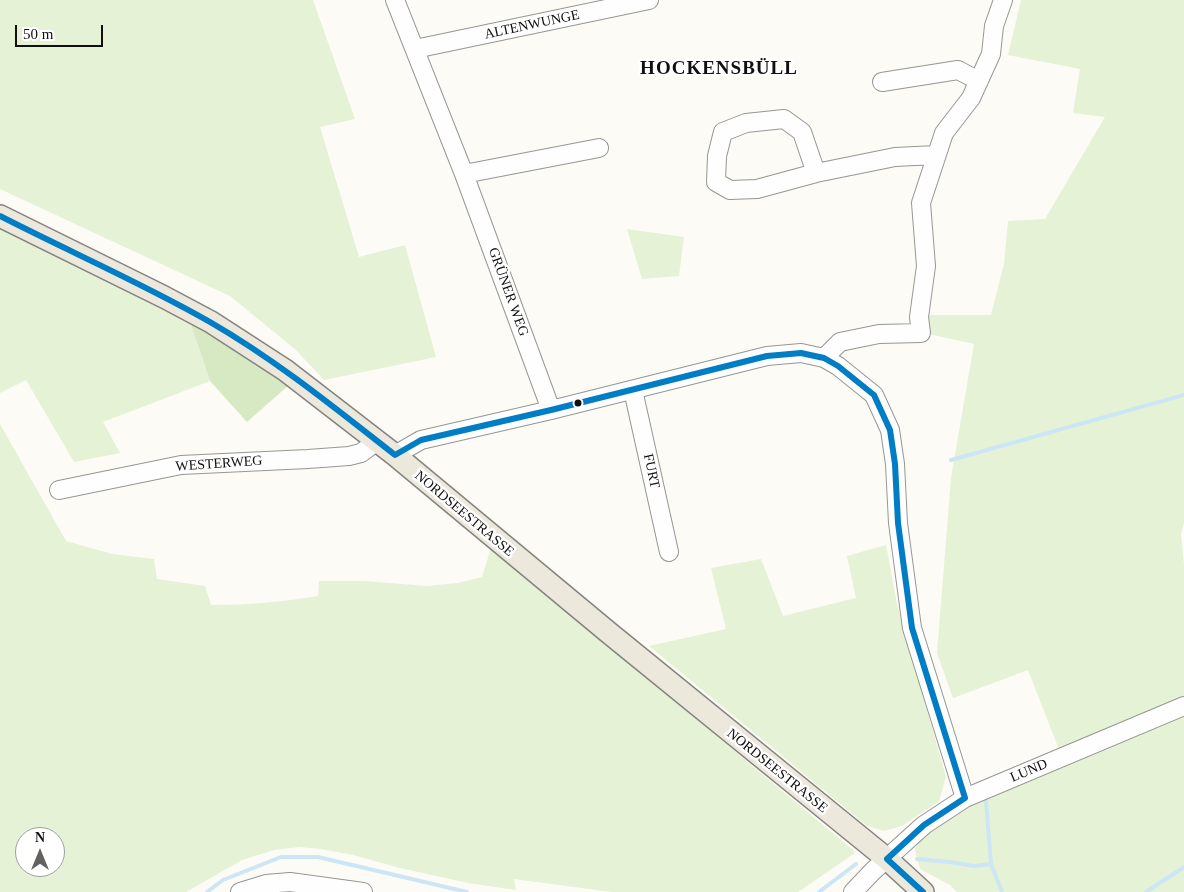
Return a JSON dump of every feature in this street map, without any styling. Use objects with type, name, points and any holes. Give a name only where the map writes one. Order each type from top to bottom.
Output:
[{"type":"main road","name":"NORDSEESTRASSE","points":[[0,216],[211,322],[284,370],[395,455],[466,516],[887,859],[923,892]]},
{"type":"street","name":"GRÜNER WEG","points":[[395,0],[464,174],[551,410]]},
{"type":"street","name":"ALTENWUNGE","points":[[415,49],[649,0]]},
{"type":"street","points":[[824,358],[840,342],[879,334],[921,333],[919,317],[926,266],[922,203],[944,133],[971,98],[992,54],[994,26],[1003,0]]},
{"type":"street","points":[[882,82],[958,70],[979,81]]},
{"type":"street","points":[[816,173],[802,132],[784,119],[746,123],[723,132],[717,156],[716,182],[730,190],[757,189],[816,173],[895,157],[936,155]]},
{"type":"street","points":[[464,174],[599,148]]},
{"type":"street","points":[[395,455],[421,440],[551,410],[767,356],[801,353],[824,358],[844,370],[874,395],[890,430],[895,464],[898,523],[912,628],[964,798]]},
{"type":"street","name":"FURT","points":[[633,390],[669,552]]},
{"type":"street","name":"WESTERWEG","points":[[59,490],[182,465],[349,456],[361,453],[377,441]]},
{"type":"street","name":"LUND","points":[[853,892],[924,825],[964,798],[1184,706]]},
{"type":"street","points":[[240,892],[266,884],[290,882],[313,884],[344,891],[363,892]]},
{"type":"green space","points":[[0,0],[313,0],[355,119],[320,127],[359,257],[405,245],[436,357],[324,380],[296,350],[230,296],[0,189]]},
{"type":"green space","points":[[1021,0],[1184,0],[1184,523],[1181,534],[1184,565],[1184,700],[1060,752],[1028,670],[953,698],[937,653],[951,478],[974,344],[929,334],[929,315],[991,315],[1004,264],[1008,221],[1045,219],[1105,117],[1073,113],[1080,69],[1008,55]]},
{"type":"green space","points":[[0,224],[190,322],[210,381],[103,422],[120,453],[74,462],[26,380],[0,393]]},
{"type":"green space","points":[[627,229],[684,237],[679,276],[642,279]]},
{"type":"green space","points":[[190,322],[245,352],[289,385],[247,422],[210,381]]},
{"type":"green space","points":[[0,424],[66,541],[112,554],[154,559],[157,579],[205,586],[211,605],[265,603],[318,596],[319,581],[364,581],[427,586],[458,583],[482,577],[491,548],[855,853],[798,892],[612,892],[514,879],[516,890],[468,883],[400,868],[353,855],[299,847],[274,850],[242,860],[186,892],[0,892]]},
{"type":"green space","points":[[886,545],[897,604],[946,777],[939,801],[902,826],[884,831],[867,826],[649,646],[726,629],[711,568],[761,559],[783,616],[856,598],[847,556]]},
{"type":"green space","points":[[1184,714],[1184,892],[957,892],[950,885],[920,869],[915,851],[918,841],[935,824],[985,798]]},
{"type":"waterway","points":[[951,460],[1184,395]]},
{"type":"waterway","points":[[986,801],[991,864],[1002,892]]},
{"type":"waterway","points":[[207,892],[223,880],[281,857],[318,857],[467,892]]},
{"type":"waterway","points":[[917,859],[974,866],[991,864]]},
{"type":"waterway","points":[[819,892],[856,864]]},
{"type":"waterway","points":[[1146,892],[1184,867]]},
{"type":"transit line","points":[[0,216],[158,294],[210,322],[258,352],[305,385],[395,455],[421,440],[551,410],[767,356],[801,353],[824,358],[838,366],[874,395],[890,430],[895,464],[898,523],[912,628],[965,798],[924,825],[887,859],[923,892]]},
{"type":"district","name":"HOCKENSBÜLL","points":[[719,69]]}]
